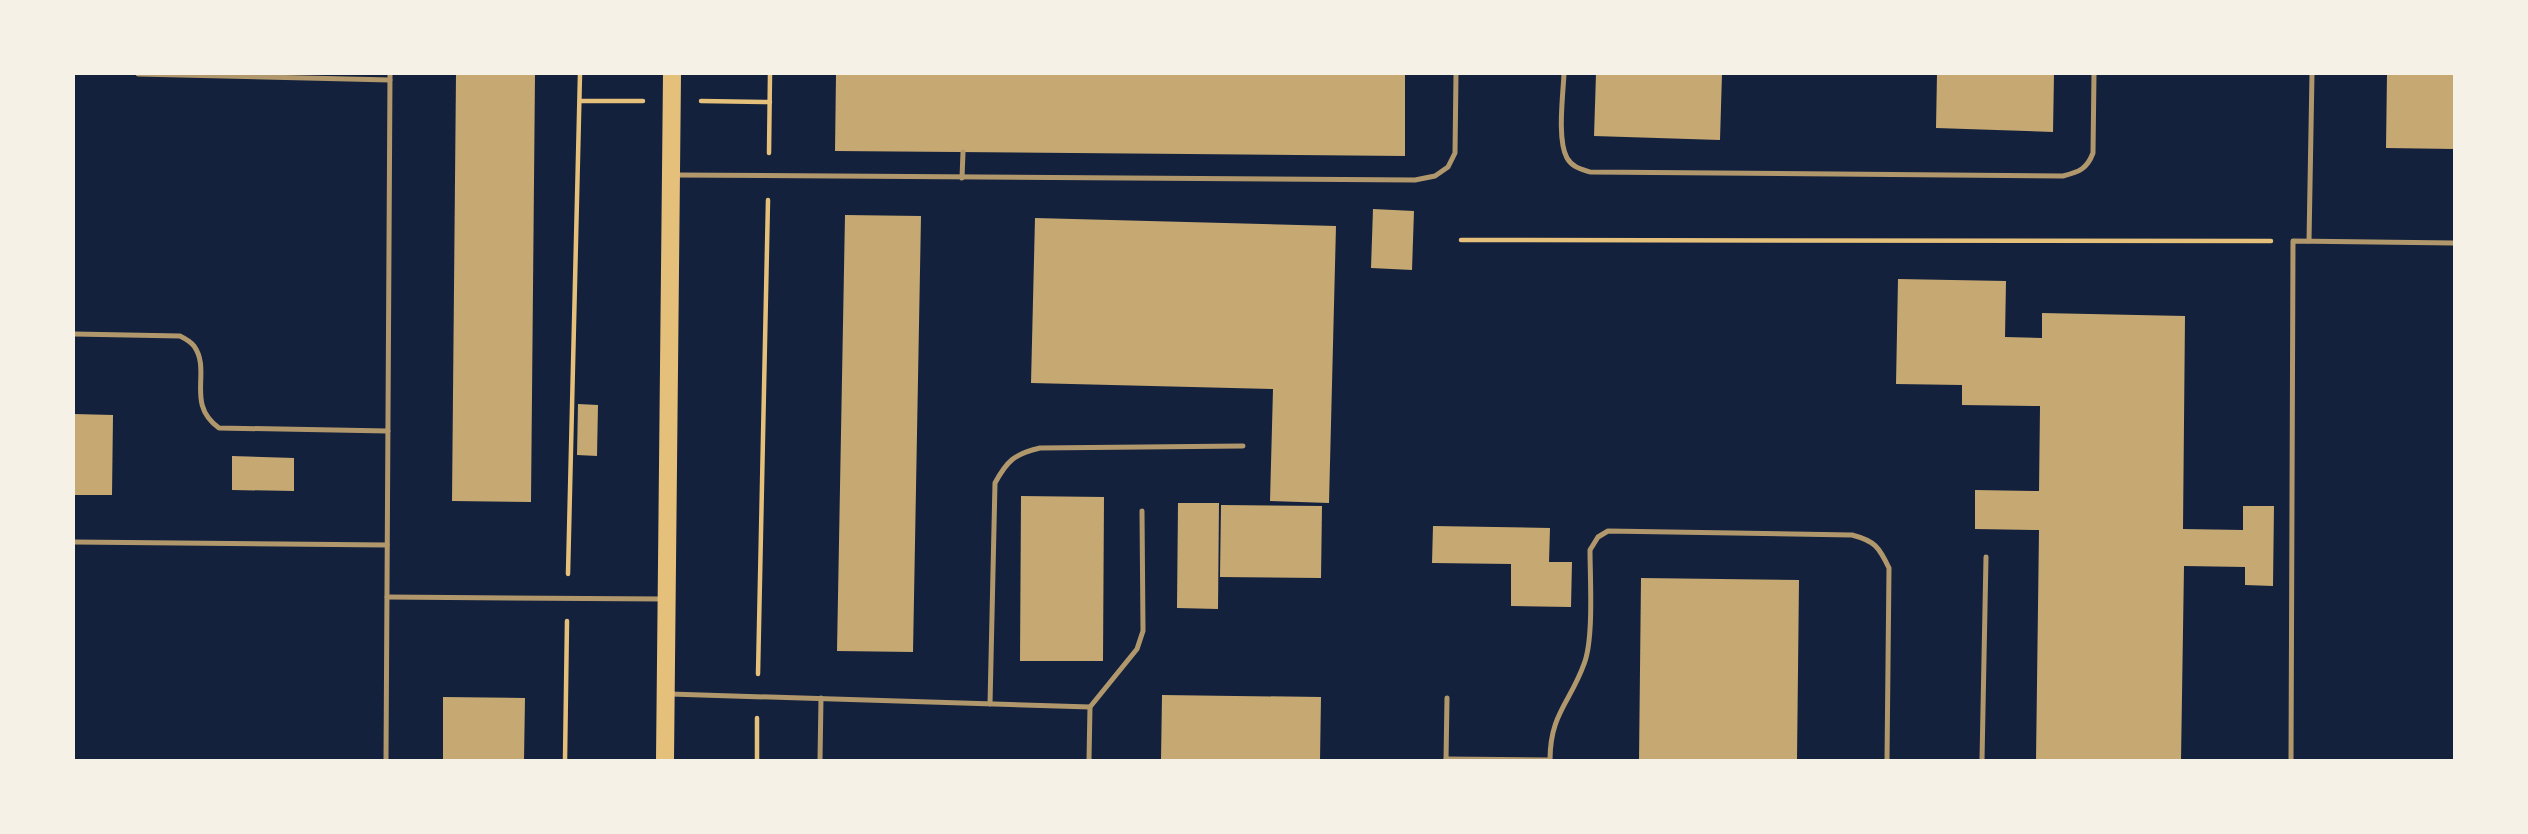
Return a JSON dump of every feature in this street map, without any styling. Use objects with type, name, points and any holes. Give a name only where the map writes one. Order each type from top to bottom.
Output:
[{"type":"main road","points":[[665,761],[672,74]]},
{"type":"lane","points":[[138,74],[390,77],[386,761]]},
{"type":"lane","points":[[671,175],[1415,180],[1435,176],[1448,167],[1455,153],[1456,74]]},
{"type":"lane","points":[[1564,74],[1562,143],[1567,159],[1576,168],[1590,172],[2049,176],[2080,172],[2089,164],[2093,153],[2094,74]]},
{"type":"lane","points":[[2309,241],[2312,74]]},
{"type":"lane","points":[[962,178],[963,152]]},
{"type":"lane","points":[[2291,761],[2293,241],[2455,243]]},
{"type":"lane","points":[[74,334],[180,335],[194,345],[199,360],[201,405],[208,420],[219,428],[388,431]]},
{"type":"lane","points":[[990,704],[995,484],[1005,464],[1022,452],[1040,448],[1243,446]]},
{"type":"lane","points":[[1089,761],[1090,707],[1137,649],[1143,631],[1142,510]]},
{"type":"lane","points":[[1447,698],[1446,760],[1550,760],[1550,739],[1555,720],[1585,664],[1588,647],[1590,550],[1598,537],[1608,531],[1852,535],[1869,539],[1881,550],[1889,568],[1887,761]]},
{"type":"lane","points":[[74,542],[387,545]]},
{"type":"lane","points":[[1982,761],[1986,558]]},
{"type":"lane","points":[[387,597],[667,599]]},
{"type":"lane","points":[[665,694],[1090,707]]},
{"type":"lane","points":[[820,761],[821,698]]},
{"type":"path","points":[[565,761],[580,74]]},
{"type":"path","points":[[757,761],[770,74]]},
{"type":"path","points":[[1461,240],[2293,241]]},
{"type":"building","points":[[456,74],[535,74],[531,502],[452,501]]},
{"type":"building","points":[[836,74],[1405,74],[1405,156],[835,151]]},
{"type":"building","points":[[1596,74],[1722,74],[1720,140],[1594,136]]},
{"type":"building","points":[[1937,74],[2054,74],[2053,132],[1936,128]]},
{"type":"building","points":[[2387,74],[2454,74],[2454,149],[2386,148]]},
{"type":"building","points":[[1373,209],[1414,211],[1412,270],[1371,268]]},
{"type":"building","points":[[845,215],[921,216],[913,652],[837,651]]},
{"type":"building","points":[[1035,218],[1336,226],[1329,503],[1270,501],[1273,389],[1031,383]]},
{"type":"building","points":[[1898,279],[2006,281],[2005,337],[2042,338],[2042,313],[2185,316],[2183,529],[2243,530],[2243,506],[2274,506],[2273,586],[2245,585],[2245,567],[2184,566],[2181,760],[2036,760],[2039,530],[1975,529],[1975,490],[2039,491],[2040,406],[1962,405],[1962,385],[1896,384]]},
{"type":"building","points":[[578,404],[598,405],[597,456],[577,455]]},
{"type":"building","points":[[74,414],[113,415],[112,495],[74,495]]},
{"type":"building","points":[[232,456],[294,458],[294,491],[232,490]]},
{"type":"building","points":[[1021,496],[1104,497],[1103,661],[1020,661]]},
{"type":"building","points":[[1178,503],[1219,503],[1218,609],[1177,608]]},
{"type":"building","points":[[1221,505],[1322,506],[1321,578],[1220,577]]},
{"type":"building","points":[[1433,526],[1550,528],[1549,562],[1572,562],[1571,607],[1511,606],[1511,564],[1432,563]]},
{"type":"building","points":[[1641,578],[1799,580],[1797,760],[1639,760]]},
{"type":"building","points":[[1162,695],[1321,697],[1320,760],[1161,760]]},
{"type":"building","points":[[443,697],[525,698],[524,760],[443,760]]}]
